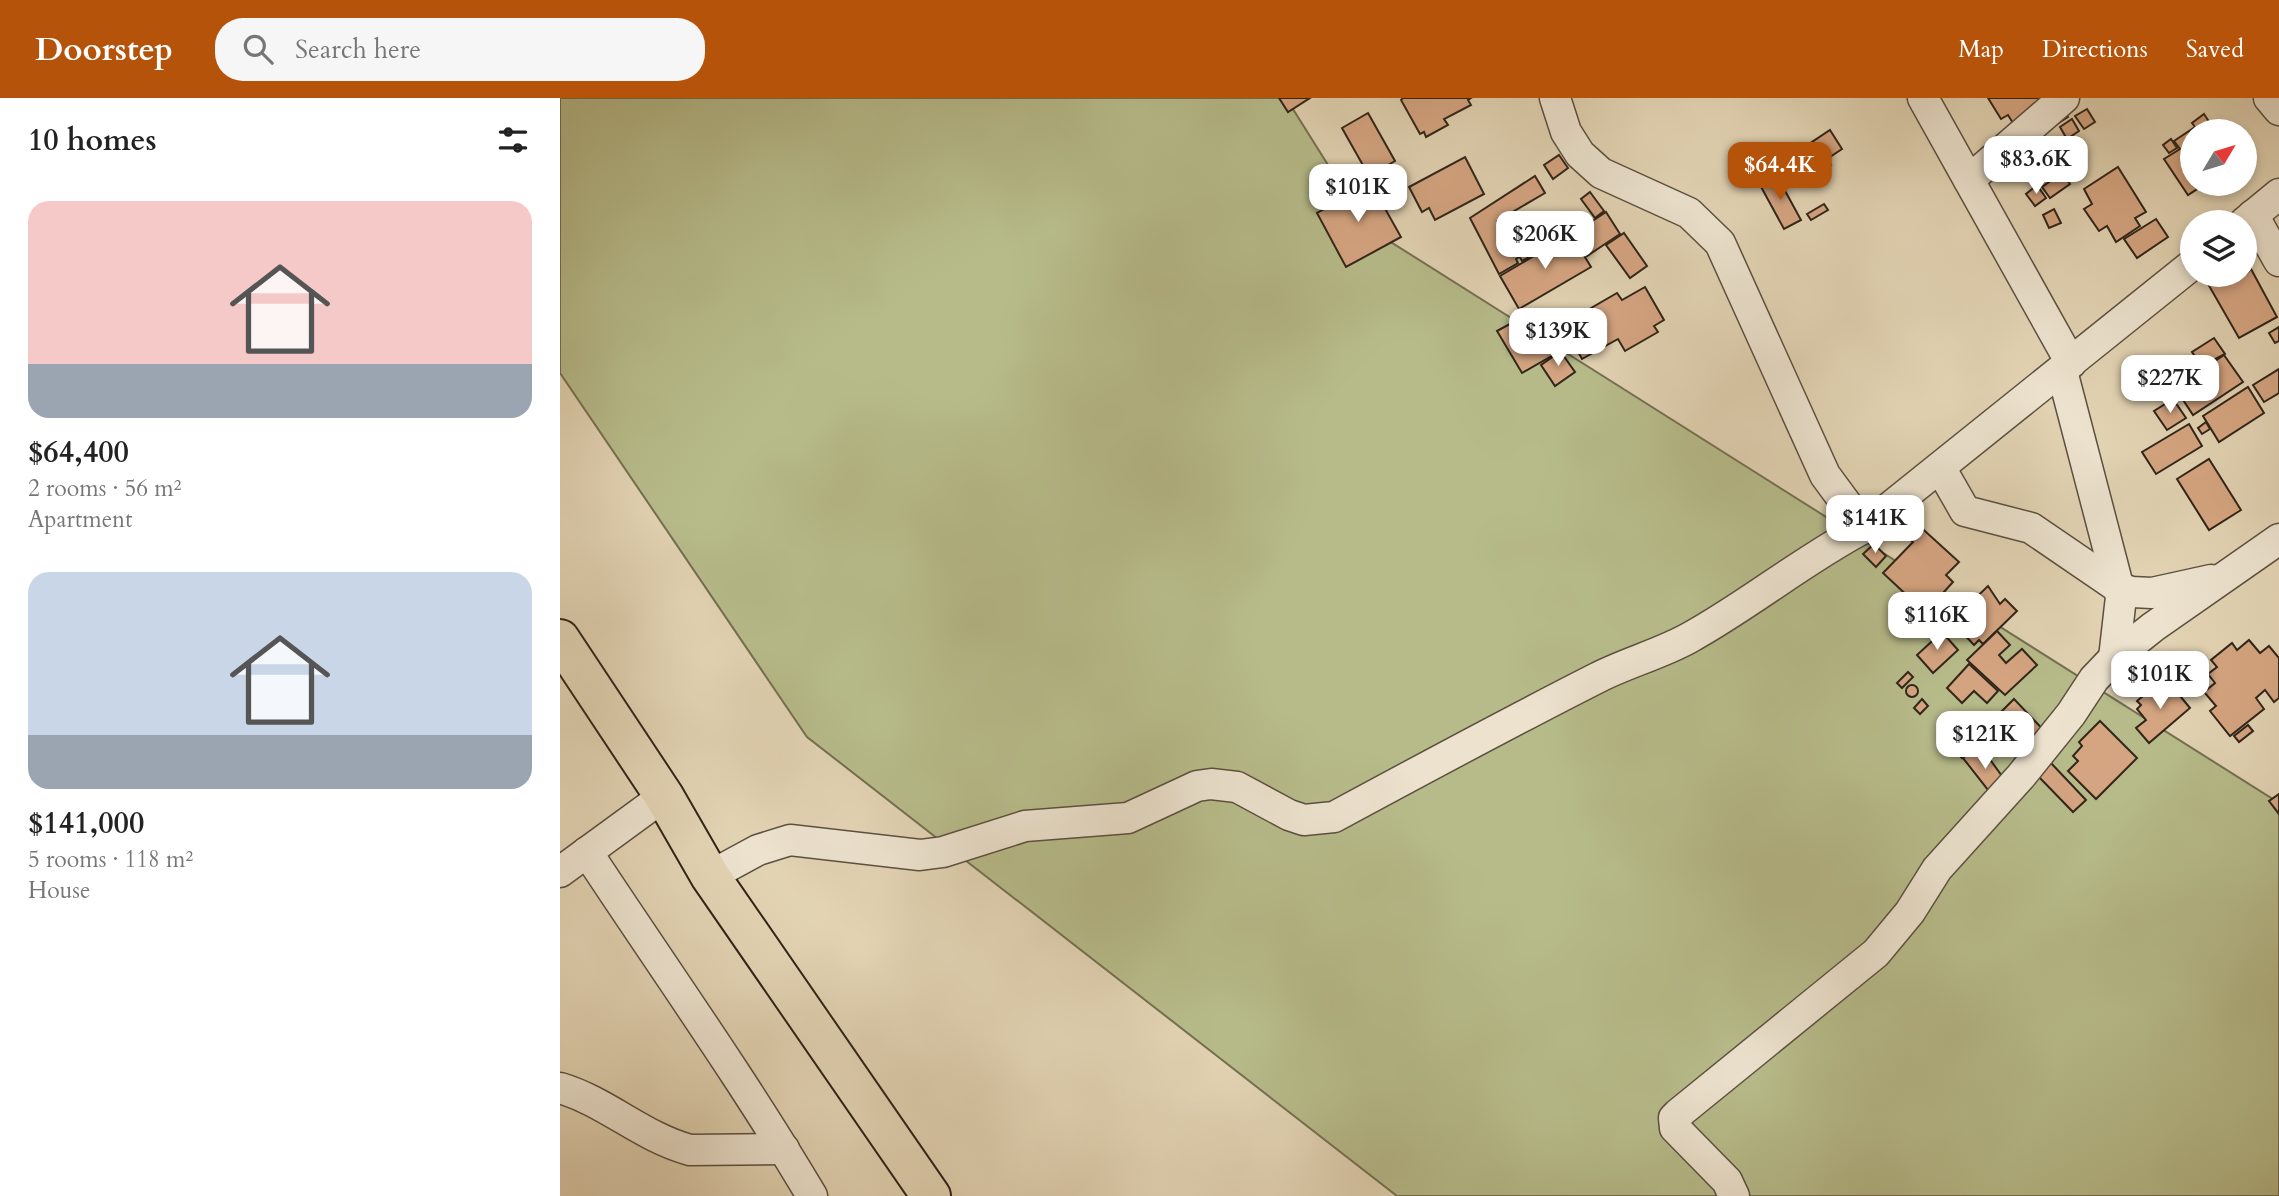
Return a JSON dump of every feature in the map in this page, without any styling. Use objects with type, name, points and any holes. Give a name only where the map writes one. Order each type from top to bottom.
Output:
[{"type":"highway","points":[[560,639],[664,796],[710,876],[930,1196]]},
{"type":"street","points":[[1555,98],[1566,132],[1580,154],[1601,173],[1689,213],[1720,243],[1825,475],[1864,528]]},
{"type":"street","points":[[1923,98],[1969,180],[2066,367],[2119,588],[2120,608],[2114,658]]},
{"type":"street","points":[[1969,180],[2064,98]]},
{"type":"street","points":[[2269,98],[2279,110]]},
{"type":"street","points":[[2257,212],[2279,194]]},
{"type":"street","points":[[2257,230],[2279,261]]},
{"type":"street","points":[[710,876],[758,850],[790,840],[902,854],[932,854],[1025,826],[1128,818],[1197,786],[1211,784],[1237,787],[1289,815],[1304,820],[1334,817],[1609,672],[1687,640],[1755,599],[1833,544],[1864,528],[1941,469],[2180,275]]},
{"type":"street","points":[[1941,469],[1965,511],[2031,528],[2119,588],[2141,594],[2152,593],[2228,576]]},
{"type":"street","points":[[1734,1196],[1727,1181],[1675,1128],[1674,1118],[1732,1067],[1876,953],[1910,912],[1937,869],[2021,776],[2071,714],[2094,679],[2114,658],[2153,627],[2279,539]]},
{"type":"street","points":[[560,872],[664,796]]},
{"type":"street","points":[[587,852],[685,1000],[732,1065],[812,1196]]},
{"type":"street","points":[[560,1088],[585,1098],[641,1132],[678,1147],[690,1150],[784,1149]]},
{"type":"green space","points":[[560,98],[1286,98],[1367,227],[2279,803],[2279,1196],[1397,1196],[807,737],[560,373]]},
{"type":"building","points":[[1279,98],[1310,98],[1288,112]]},
{"type":"building","points":[[1471,98],[1468,100],[1471,105],[1444,119],[1448,125],[1426,137],[1424,132],[1420,134],[1401,100]]},
{"type":"building","points":[[1988,98],[2056,98],[2068,117],[2026,144],[2008,115],[2001,119]]},
{"type":"building","points":[[2087,109],[2095,122],[2084,129],[2075,116]]},
{"type":"building","points":[[1368,113],[1395,161],[1369,176],[1342,128]]},
{"type":"building","points":[[2072,119],[2079,131],[2067,139],[2060,127]]},
{"type":"building","points":[[1830,130],[1842,149],[1827,159],[1831,165],[1809,179],[1805,172],[1791,181],[1779,164]]},
{"type":"building","points":[[2180,137],[2180,149],[2174,141]]},
{"type":"building","points":[[2171,139],[2177,148],[2169,153],[2163,145]]},
{"type":"building","points":[[1783,146],[1789,156],[1777,163],[1782,171],[1759,184],[1749,166]]},
{"type":"building","points":[[2180,149],[2180,183],[2164,159]]},
{"type":"building","points":[[1559,155],[1568,168],[1553,179],[1544,165]]},
{"type":"building","points":[[1465,157],[1484,194],[1435,220],[1429,208],[1422,212],[1409,187]]},
{"type":"building","points":[[2118,167],[2146,212],[2135,218],[2140,226],[2116,242],[2107,226],[2099,231],[2084,209],[2092,204],[2084,189]]},
{"type":"building","points":[[2062,173],[2070,184],[2050,198],[2042,187]]},
{"type":"building","points":[[1535,176],[1545,193],[1497,221],[1519,257],[1516,259],[1518,263],[1499,274],[1470,218]]},
{"type":"building","points":[[1777,176],[1801,220],[1784,229],[1760,185]]},
{"type":"building","points":[[1365,181],[1374,198],[1378,196],[1401,237],[1346,267],[1317,213],[1335,203],[1333,199]]},
{"type":"building","points":[[2037,185],[2046,198],[2035,206],[2026,194]]},
{"type":"building","points":[[1590,192],[1604,211],[1595,218],[1581,199]]},
{"type":"building","points":[[1824,204],[1828,210],[1811,220],[1807,214]]},
{"type":"building","points":[[2054,209],[2061,223],[2049,228],[2043,215]]},
{"type":"building","points":[[1606,212],[1620,234],[1587,256],[1573,234]]},
{"type":"building","points":[[2156,219],[2168,237],[2137,258],[2124,239]]},
{"type":"building","points":[[1624,233],[1647,266],[1630,278],[1606,245]]},
{"type":"building","points":[[1571,234],[1591,267],[1519,309],[1500,276]]},
{"type":"building","points":[[1537,240],[1542,250],[1522,261],[1516,251]]},
{"type":"building","points":[[2257,280],[2277,317],[2239,338],[2210,287],[2257,287]]},
{"type":"building","points":[[1645,287],[1664,320],[1654,326],[1658,332],[1625,351],[1618,339],[1582,359],[1566,330],[1583,321],[1579,315],[1617,293],[1622,300]]},
{"type":"building","points":[[1575,310],[1580,317],[1565,326],[1563,319]]},
{"type":"building","points":[[1541,315],[1562,350],[1522,373],[1497,331],[1517,320],[1521,327]]},
{"type":"building","points":[[2279,327],[2279,341],[2275,343],[2269,333]]},
{"type":"building","points":[[2214,338],[2225,354],[2202,366],[2192,352]]},
{"type":"building","points":[[1564,351],[1563,355],[1575,372],[1555,386],[1541,365]]},
{"type":"building","points":[[2224,355],[2243,382],[2193,415],[2172,383],[2188,372],[2192,377]]},
{"type":"building","points":[[2176,364],[2184,375],[2172,382],[2165,372]]},
{"type":"building","points":[[2279,369],[2279,393],[2264,402],[2253,385]]},
{"type":"building","points":[[2248,387],[2264,413],[2219,442],[2203,416]]},
{"type":"building","points":[[2173,399],[2186,418],[2167,430],[2154,411]]},
{"type":"building","points":[[2206,422],[2210,429],[2202,434],[2198,428]]},
{"type":"building","points":[[2189,424],[2202,446],[2156,474],[2142,452]]},
{"type":"building","points":[[2209,459],[2241,510],[2209,530],[2177,479]]},
{"type":"building","points":[[1915,522],[1959,562],[1946,575],[1953,582],[1943,593],[1950,599],[1947,603],[1959,615],[1944,630],[1883,573],[1913,542],[1904,535]]},
{"type":"building","points":[[1874,544],[1886,556],[1876,567],[1863,554]]},
{"type":"building","points":[[1988,586],[2000,604],[2005,599],[2017,611],[1983,644],[1979,640],[1974,645],[1960,630],[1970,621],[1961,612]]},
{"type":"building","points":[[1997,631],[2010,645],[1999,655],[2006,663],[2022,649],[2037,665],[2005,695],[1967,660]]},
{"type":"building","points":[[1942,632],[1958,650],[1933,673],[1917,655]]},
{"type":"building","points":[[2249,640],[2260,653],[2269,646],[2279,658],[2279,698],[2274,702],[2265,690],[2256,698],[2264,709],[2230,736],[2210,711],[2216,706],[2204,692],[2215,683],[2208,674],[2217,667],[2211,660],[2232,643],[2237,650]]},
{"type":"building","points":[[1969,664],[1998,691],[1987,703],[1974,691],[1962,703],[1947,688]]},
{"type":"building","points":[[1908,672],[1913,677],[1902,688],[1897,683]]},
{"type":"building","points":[[2166,679],[2190,708],[2149,743],[2136,728],[2146,720],[2137,709],[2141,705],[2137,701],[2149,691],[2152,696],[2162,688],[2159,684]]},
{"type":"building","points":[[1912,685],[1918,691],[1912,697],[1906,691]]},
{"type":"building","points":[[1922,699],[1928,706],[1920,714],[1914,708]]},
{"type":"building","points":[[2014,699],[2050,737],[2032,755],[2011,733],[2001,744],[1985,728]]},
{"type":"building","points":[[2100,721],[2137,758],[2096,799],[2068,771],[2078,761],[2073,756],[2082,746],[2079,742]]},
{"type":"building","points":[[1974,724],[1986,735],[1962,758],[1950,746]]},
{"type":"building","points":[[2248,725],[2253,731],[2239,742],[2234,736]]},
{"type":"building","points":[[1974,748],[1982,757],[1986,754],[2007,783],[1992,795],[1963,758]]},
{"type":"building","points":[[2050,762],[2086,800],[2073,812],[2037,775]]},
{"type":"building","points":[[2279,794],[2279,814],[2269,801]]}]
